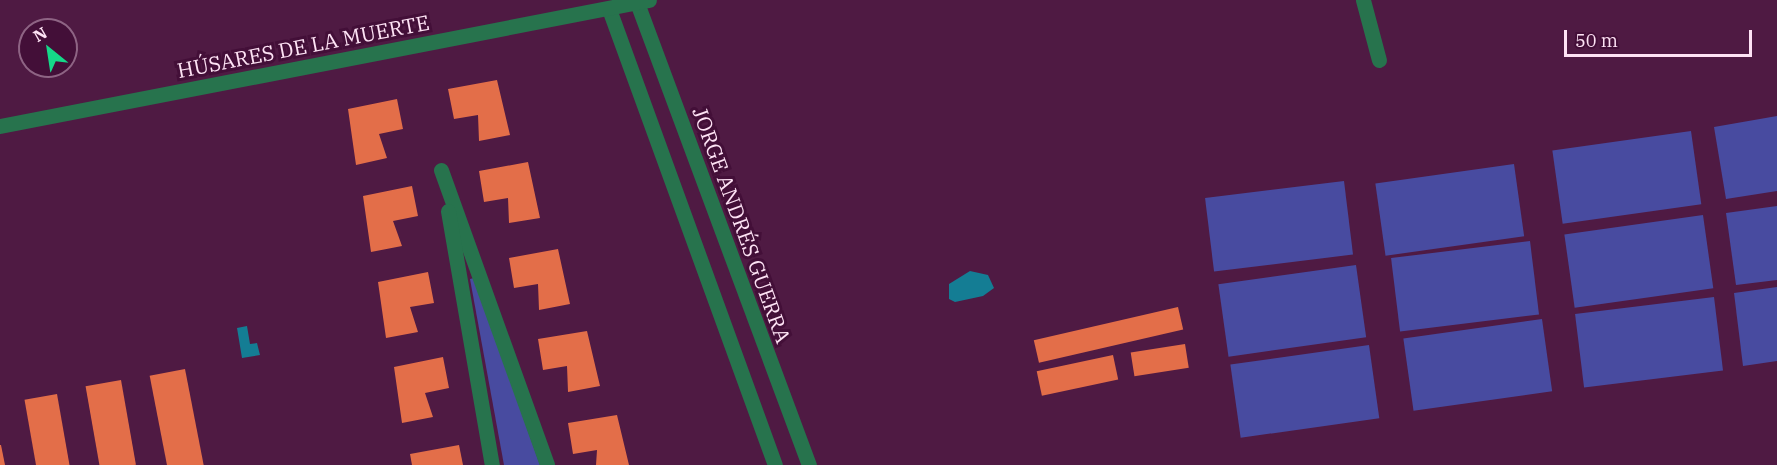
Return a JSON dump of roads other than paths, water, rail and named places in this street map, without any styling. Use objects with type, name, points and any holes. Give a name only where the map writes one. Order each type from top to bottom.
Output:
[{"type":"street","points":[[1363,0],[1379,60]]},
{"type":"street","name":"HÚSARES DE LA MUERTE","points":[[0,126],[641,1]]},
{"type":"street","name":"JORGE ANDRÉS GUERRA","points":[[641,1],[808,465]]},
{"type":"street","points":[[609,9],[775,465]]},
{"type":"street","points":[[492,465],[441,170],[547,465]]},
{"type":"water","points":[[970,271],[988,275],[994,288],[983,296],[955,302],[949,299],[949,284]]},
{"type":"water","points":[[247,326],[250,344],[257,343],[260,355],[242,358],[237,328]]}]
